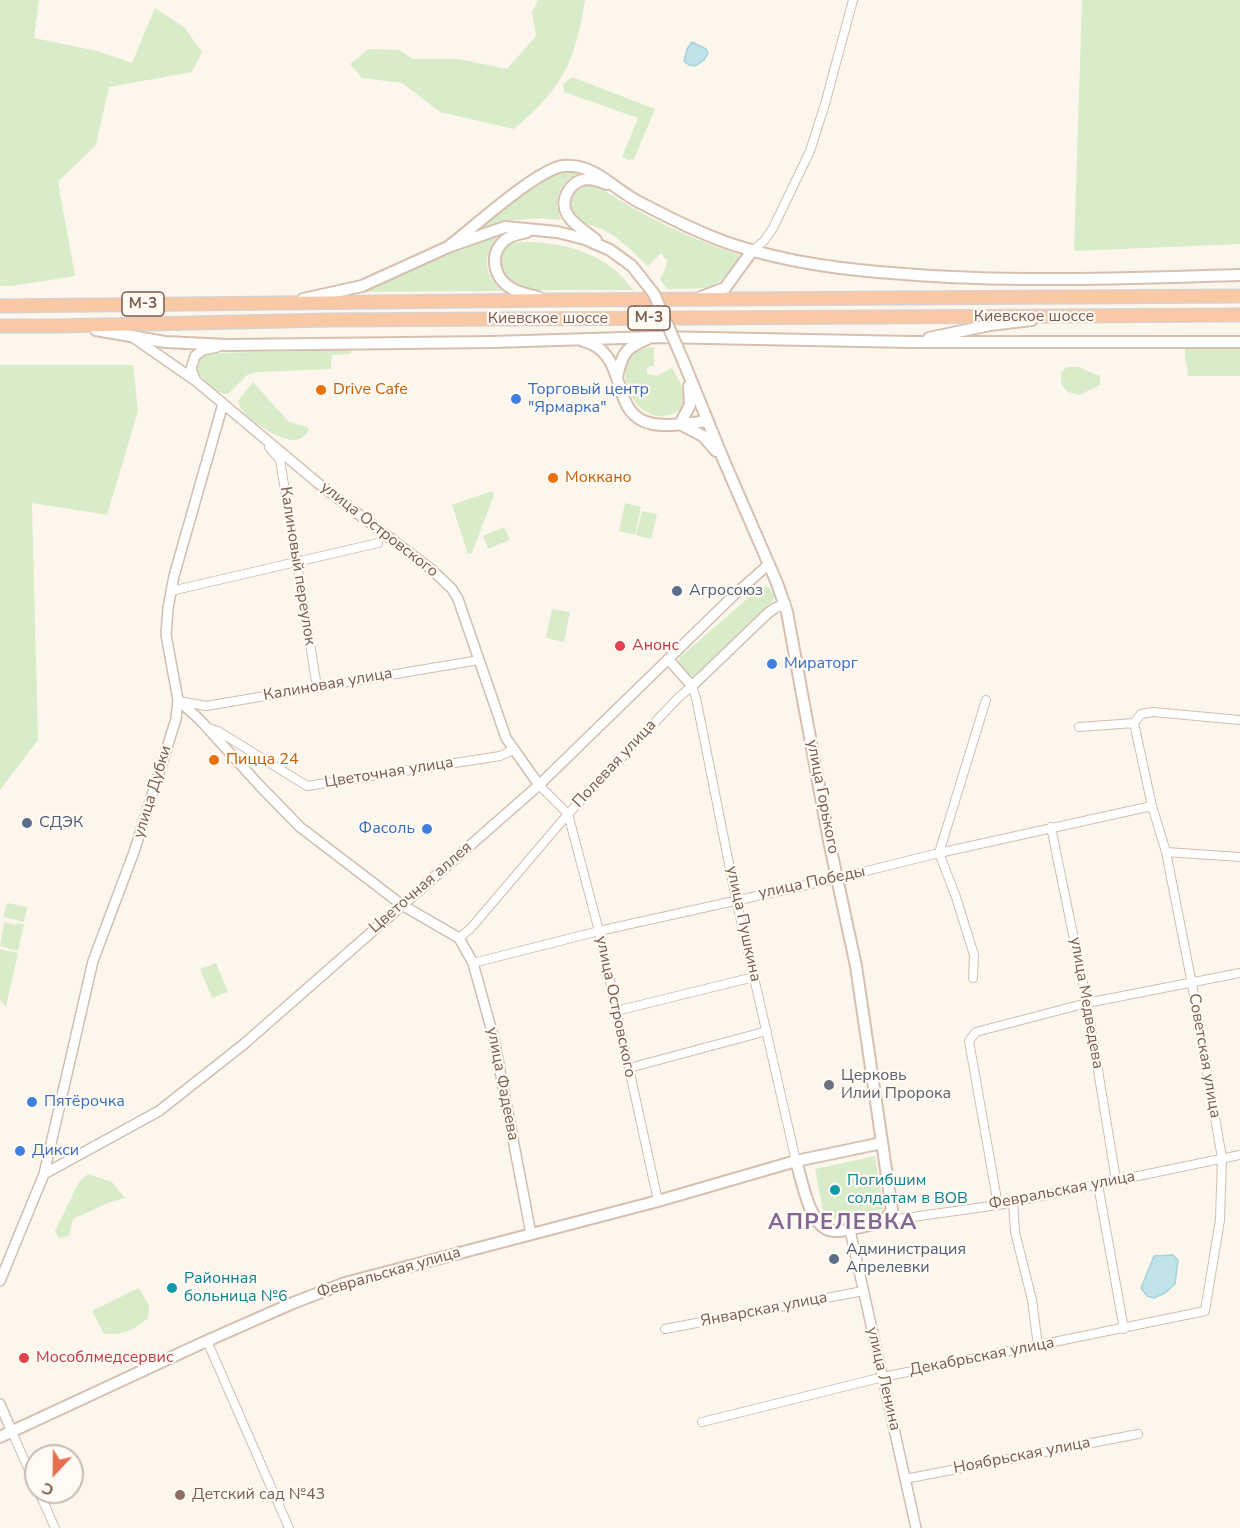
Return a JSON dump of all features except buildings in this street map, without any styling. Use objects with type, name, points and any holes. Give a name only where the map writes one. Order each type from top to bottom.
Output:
[{"type":"highway","name":"Киевское шоссе","points":[[0,306],[1240,296]]},
{"type":"highway","name":"Киевское шоссе","points":[[0,326],[328,320],[1240,315]]},
{"type":"main road","points":[[448,247],[538,176],[563,166],[584,168],[598,173],[635,200],[718,239],[752,251],[807,264],[929,276],[1015,279],[1240,275]]},
{"type":"main road","points":[[618,189],[587,179],[573,185],[566,196],[565,210],[570,218],[600,244],[632,266],[654,294],[724,461]]},
{"type":"main road","points":[[285,303],[362,286],[448,247],[501,228],[565,233],[600,244]]},
{"type":"main road","points":[[540,230],[514,235],[506,239],[496,252],[495,269],[503,281],[519,292],[560,300]]},
{"type":"main road","points":[[688,300],[725,288],[752,251]]},
{"type":"main road","points":[[911,342],[990,325],[1049,317]]},
{"type":"main road","points":[[57,326],[110,331],[165,342],[228,345],[656,337],[911,342],[1240,342]]},
{"type":"main road","points":[[617,377],[621,358],[627,350],[656,337]]},
{"type":"main road","points":[[580,340],[593,344],[603,352],[617,377],[623,400],[634,415],[654,424],[708,421]]},
{"type":"main road","points":[[680,424],[691,401],[682,358]]},
{"type":"main road","points":[[680,424],[707,439],[724,461]]},
{"type":"main road","name":"улица Горького","points":[[724,461],[785,604],[856,966],[892,1205],[892,1210],[884,1221]]},
{"type":"main road","name":"Февральская улица","points":[[0,1437],[125,1377],[293,1303],[345,1284],[658,1201],[796,1161],[882,1143]]},
{"type":"main road","points":[[796,1161],[814,1219],[823,1228],[831,1232],[850,1230],[884,1221]]},
{"type":"street","points":[[752,251],[764,241],[773,228],[810,151],[853,0]]},
{"type":"street","points":[[132,336],[196,381],[222,404]]},
{"type":"street","points":[[196,381],[191,369],[195,356],[203,350],[228,345]]},
{"type":"street","name":"улица Островского","points":[[222,404],[335,497],[432,570],[452,589],[458,599],[499,720],[513,750],[539,785]]},
{"type":"street","name":"улица Дубки","points":[[0,1281],[44,1174],[93,961],[134,852],[176,719],[178,700],[166,635],[171,591],[222,404]]},
{"type":"street","name":"Калиновый переулок","points":[[269,447],[280,460],[317,687]]},
{"type":"street","points":[[171,591],[378,543]]},
{"type":"street","name":"Цветочная аллея","points":[[44,1174],[174,1101],[244,1044],[539,785],[733,596],[769,564]]},
{"type":"street","name":"Полевая улица","points":[[459,938],[471,928],[568,814],[692,686],[768,613],[785,604]]},
{"type":"street","points":[[668,659],[692,686]]},
{"type":"street","name":"Калиновая улица","points":[[178,700],[206,706],[479,660]]},
{"type":"street","name":"улица Пушкина","points":[[692,686],[736,899],[796,1161]]},
{"type":"street","points":[[178,700],[300,827],[402,904],[459,938]]},
{"type":"street","points":[[973,978],[975,955],[939,853],[986,700]]},
{"type":"street","points":[[1078,727],[1134,723],[1141,714],[1153,712],[1240,720]]},
{"type":"street","name":"Советская улица","points":[[1124,1329],[1205,1311],[1220,1220],[1222,1158],[1192,984],[1166,852],[1152,806],[1134,723]]},
{"type":"street","name":"Цветочная улица","points":[[207,728],[218,731],[307,786],[500,756],[513,750]]},
{"type":"street","points":[[539,785],[568,814]]},
{"type":"street","name":"улица Победы","points":[[473,963],[736,899],[1152,806]]},
{"type":"street","name":"улица Островского","points":[[568,814],[598,931],[658,1201]]},
{"type":"street","name":"улица Медведева","points":[[1051,827],[1088,1003],[1116,1180]]},
{"type":"street","points":[[1166,852],[1240,857]]},
{"type":"street","name":"улица Фадеева","points":[[459,938],[473,963],[494,1039],[531,1234]]},
{"type":"street","points":[[998,1205],[969,1041],[976,1032],[1088,1003],[1240,973]]},
{"type":"street","points":[[616,1011],[754,977]]},
{"type":"street","points":[[629,1068],[749,1038],[767,1031]]},
{"type":"street","name":"Февральская улица","points":[[884,1221],[998,1205],[1240,1155]]},
{"type":"street","points":[[1098,1185],[1124,1329]]},
{"type":"street","points":[[1013,1202],[1015,1232],[1032,1300],[1038,1346]]},
{"type":"street","name":"улица Ленина","points":[[850,1230],[916,1528]]},
{"type":"street","name":"Январская улица","points":[[665,1329],[863,1291]]},
{"type":"street","name":"Декабрьская улица","points":[[702,1422],[883,1377],[1124,1329]]},
{"type":"street","points":[[207,1341],[289,1528]]},
{"type":"street","points":[[0,1404],[24,1459]]},
{"type":"street","name":"Ноябрьская улица","points":[[905,1479],[1138,1434]]},
{"type":"street","points":[[44,1504],[55,1528]]},
{"type":"green space","points":[[0,0],[39,0],[34,38],[97,51],[132,63],[155,8],[184,27],[202,52],[192,72],[109,87],[96,145],[58,182],[75,276],[11,286],[0,286]]},
{"type":"green space","points":[[538,0],[585,0],[577,41],[564,72],[544,100],[514,129],[440,112],[402,83],[362,78],[350,64],[369,49],[399,50],[413,59],[459,59],[507,69],[536,36],[532,12]]},
{"type":"green space","points":[[1082,0],[1240,0],[1240,244],[1074,251]]},
{"type":"green space","points":[[572,77],[655,109],[634,159],[628,160],[622,157],[638,118],[564,92],[563,84]]},
{"type":"green space","points":[[561,171],[583,172],[569,180],[560,190],[557,204],[561,220],[540,218],[520,220],[480,229],[538,181]]},
{"type":"green space","points":[[591,185],[668,226],[740,255],[732,268],[717,283],[702,288],[667,289],[660,279],[667,261],[661,253],[648,266],[616,238],[604,230],[581,221],[573,214],[572,198],[580,189]]},
{"type":"green space","points":[[499,234],[490,249],[487,263],[491,278],[502,291],[359,292],[470,244]]},
{"type":"green space","points":[[520,242],[555,244],[590,255],[613,268],[634,290],[529,290],[512,284],[502,275],[500,262],[505,245]]},
{"type":"green space","points":[[654,347],[654,366],[647,367],[647,374],[656,376],[672,368],[681,383],[685,398],[682,409],[664,416],[649,414],[637,404],[629,391],[626,376],[628,361],[637,351]]},
{"type":"green space","points":[[1185,349],[1240,349],[1240,376],[1188,376]]},
{"type":"green space","points":[[351,350],[351,354],[332,355],[331,369],[257,372],[247,375],[228,394],[214,389],[197,370],[202,357],[215,353]]},
{"type":"green space","points":[[0,365],[133,365],[138,411],[107,515],[32,503],[38,740],[0,790]]},
{"type":"green space","points":[[1067,367],[1078,367],[1100,376],[1100,385],[1079,395],[1068,392],[1061,384],[1061,372]]},
{"type":"green space","points":[[253,382],[289,422],[308,427],[309,430],[299,439],[287,439],[270,432],[245,414],[238,401]]},
{"type":"green space","points":[[492,491],[494,495],[472,553],[468,554],[452,505]]},
{"type":"green space","points":[[625,503],[641,507],[635,535],[619,531]]},
{"type":"green space","points":[[642,511],[657,514],[651,539],[636,535]]},
{"type":"green space","points":[[504,527],[510,540],[488,549],[483,536]]},
{"type":"green space","points":[[762,586],[768,587],[775,594],[774,599],[698,674],[690,676],[678,663],[680,657]]},
{"type":"green space","points":[[552,609],[570,612],[564,642],[546,638]]},
{"type":"green space","points":[[7,903],[27,907],[24,922],[3,917]]},
{"type":"green space","points":[[4,922],[15,925],[16,923],[24,924],[18,951],[0,946]]},
{"type":"green space","points":[[0,949],[18,953],[6,1007],[0,1000]]},
{"type":"green space","points":[[216,963],[228,992],[212,998],[200,969]]},
{"type":"green space","points":[[875,1156],[884,1209],[825,1221],[815,1169]]},
{"type":"green space","points":[[88,1174],[112,1182],[125,1198],[73,1219],[69,1236],[59,1238],[55,1231],[79,1182]]},
{"type":"green space","points":[[139,1288],[149,1305],[148,1318],[128,1331],[104,1334],[92,1311]]},
{"type":"water","points":[[692,42],[706,49],[708,53],[704,60],[695,66],[684,61],[687,49]]},
{"type":"water","points":[[1173,1255],[1178,1260],[1175,1284],[1165,1293],[1154,1298],[1147,1296],[1141,1288],[1154,1256]]},
{"type":"place","name":"Drive Cafe","points":[[321,390]]},
{"type":"place","name":"Торговый центр \"Ярмарка\"","points":[[516,399]]},
{"type":"place","name":"Моккано","points":[[553,478]]},
{"type":"place","name":"Агросоюз","points":[[677,591]]},
{"type":"place","name":"Анонс","points":[[620,646]]},
{"type":"place","name":"Мираторг","points":[[772,664]]},
{"type":"place","name":"Пицца 24","points":[[214,760]]},
{"type":"place","name":"СДЭК","points":[[27,823]]},
{"type":"place","name":"Фасоль","points":[[427,829]]},
{"type":"place","name":"Церковь Илии Пророка","points":[[829,1085]]},
{"type":"place","name":"Пятёрочка","points":[[32,1102]]},
{"type":"place","name":"Дикси","points":[[20,1151]]},
{"type":"place","name":"Погибшим солдатам в ВОВ","points":[[835,1190]]},
{"type":"place","name":"Администрация Апрелевки","points":[[834,1259]]},
{"type":"place","name":"Районная больница №6","points":[[172,1288]]},
{"type":"place","name":"Мособлмедсервис","points":[[24,1358]]},
{"type":"place","name":"Детский сад №43","points":[[180,1495]]},
{"type":"district","name":"АПРЕЛЕВКА","points":[[843,1224]]}]
